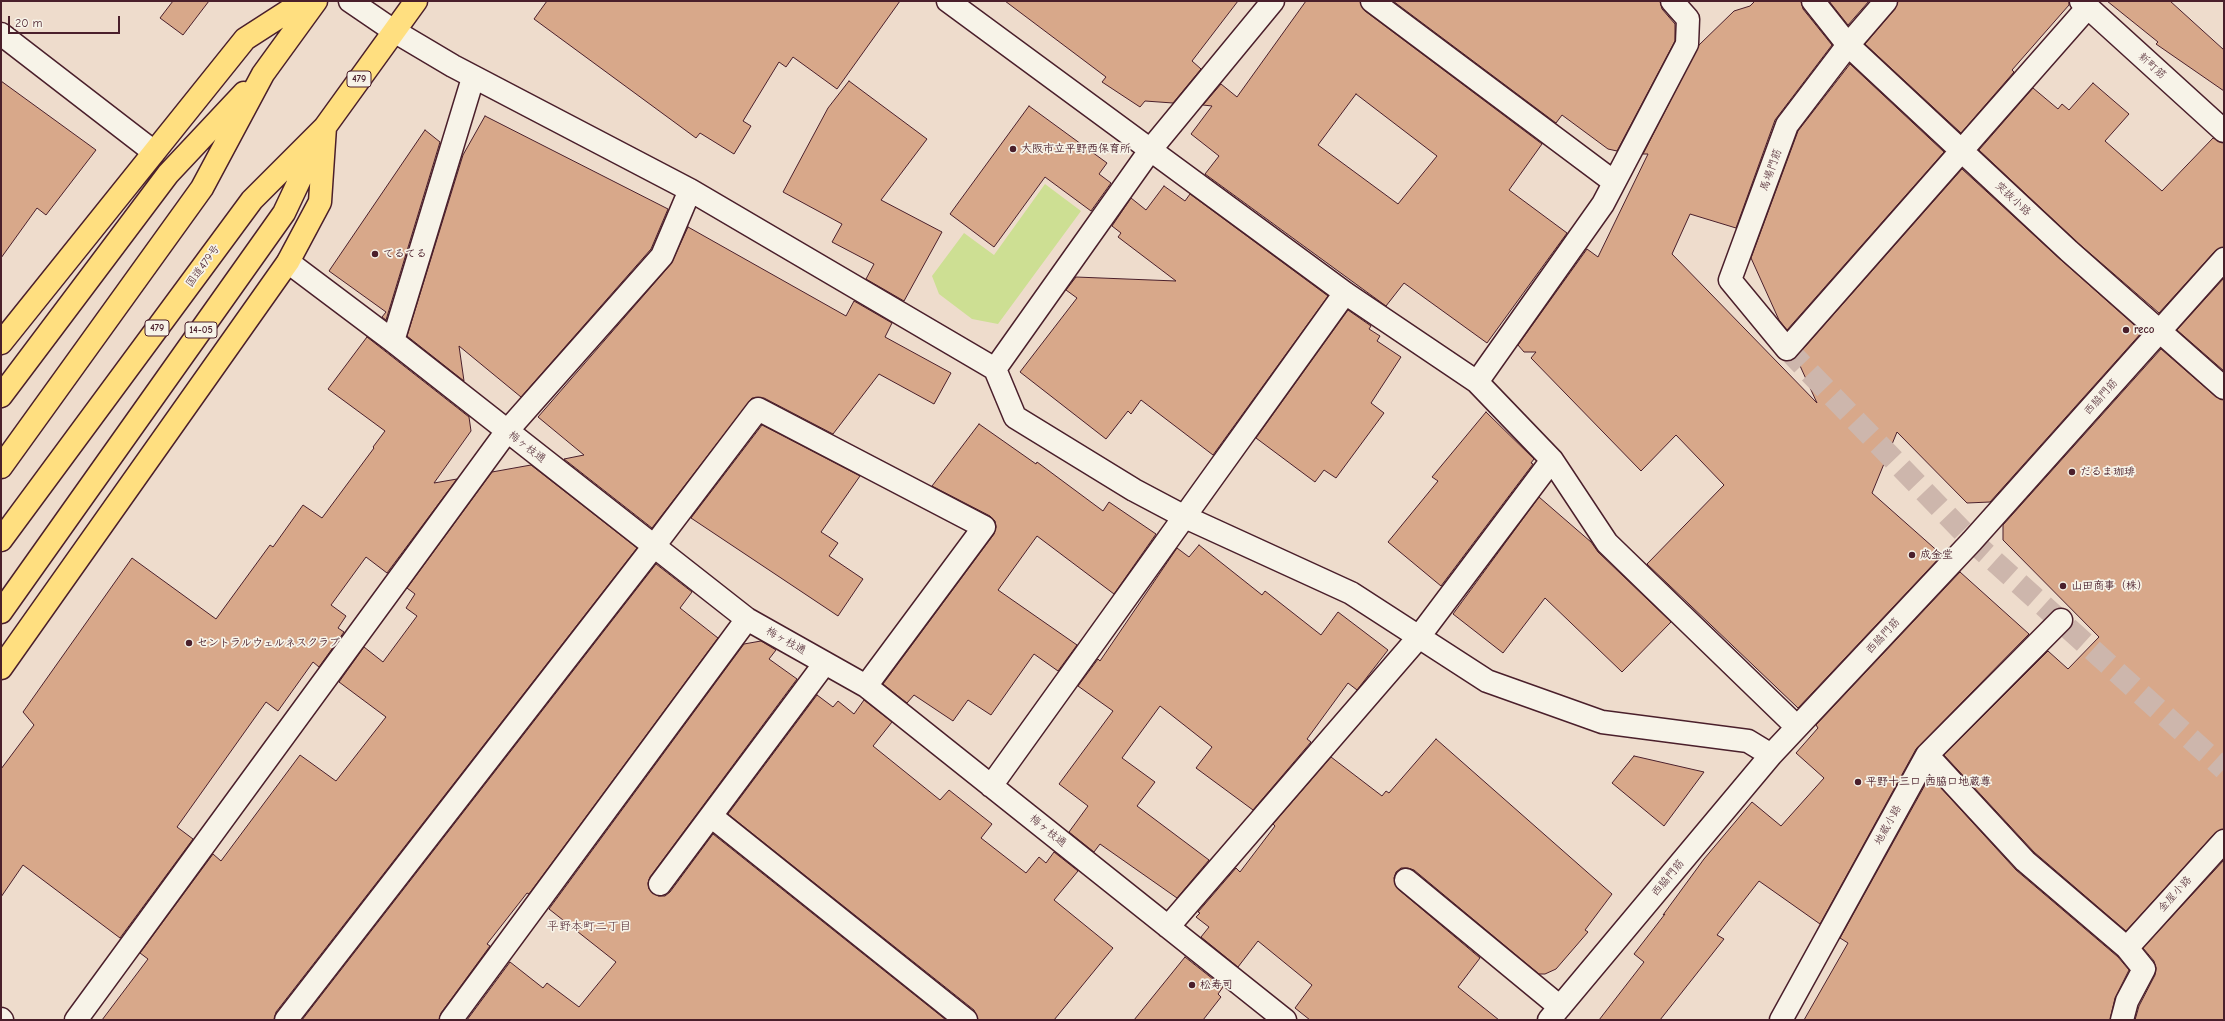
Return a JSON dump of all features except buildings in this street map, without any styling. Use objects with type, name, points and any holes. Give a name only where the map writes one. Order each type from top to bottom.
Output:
[{"type":"highway","points":[[1,343],[245,39],[304,1]]},
{"type":"highway","points":[[1,396],[168,174],[263,74],[316,1]]},
{"type":"highway","name":"国道479号","points":[[1,540],[252,200],[325,127],[416,1]]},
{"type":"highway","points":[[1,467],[202,188],[263,74]]},
{"type":"highway","points":[[1,668],[288,262],[320,202],[325,127]]},
{"type":"highway","name":"14-05","points":[[1,612],[284,213],[325,127]]},
{"type":"street","points":[[350,1],[394,31],[473,78],[690,190],[995,369],[1015,417],[1134,490],[1185,517],[1351,593],[1418,638],[1487,681],[1602,722],[1748,741],[1770,756]]},
{"type":"street","points":[[995,369],[1151,149],[1273,1]]},
{"type":"street","points":[[1372,1],[1614,182]]},
{"type":"street","points":[[1477,382],[1603,204],[1687,44],[1688,19],[1672,1]]},
{"type":"street","name":"突抜小路","points":[[1813,1],[1848,45],[2159,332],[2224,388]]},
{"type":"street","name":"馬場門筋","points":[[1886,1],[1848,45],[1787,125],[1730,280],[1787,349],[1961,150]]},
{"type":"street","points":[[954,3],[1345,292],[1477,382],[1552,460],[1607,544],[1797,727]]},
{"type":"street","points":[[1961,150],[2084,4]]},
{"type":"street","name":"新町筋","points":[[2084,4],[2224,132]]},
{"type":"street","points":[[1,34],[154,152]]},
{"type":"street","points":[[393,341],[473,78]]},
{"type":"street","points":[[76,1020],[507,431],[662,256],[690,190]]},
{"type":"street","name":"西脇門筋","points":[[1554,1013],[1770,756],[1972,541],[2224,259]]},
{"type":"street","name":"梅ヶ枝通","points":[[288,262],[393,341],[747,619],[866,686],[1285,1020]]},
{"type":"street","points":[[991,786],[1345,292]]},
{"type":"street","points":[[286,1020],[654,546],[758,409],[984,527],[866,686]]},
{"type":"street","points":[[1168,927],[1418,638],[1552,460]]},
{"type":"street","points":[[451,1020],[747,619]]},
{"type":"street","name":"地蔵小路","points":[[1781,1020],[1927,755],[2061,620]]},
{"type":"street","points":[[660,884],[825,663]]},
{"type":"street","points":[[1927,755],[2025,862],[2127,948],[2144,969],[2127,1001],[2122,1020]]},
{"type":"street","points":[[711,816],[966,1020]]},
{"type":"street","name":"金屋小路","points":[[2127,948],[2224,841]]},
{"type":"street","points":[[1406,880],[1554,1013]]},
{"type":"green space","points":[[1045,184],[1081,211],[998,324],[972,319],[939,294],[932,276],[964,233],[994,255]]},
{"type":"tunnel","points":[[1787,349],[1972,541],[2224,769]]},
{"type":"place","name":"大阪市立平野西保育所","points":[[1013,149]]},
{"type":"place","name":"てるてる","points":[[375,254]]},
{"type":"place","name":"reco","points":[[2126,330]]},
{"type":"place","name":"だるま珈琲","points":[[2072,472]]},
{"type":"place","name":"成金堂","points":[[1912,555]]},
{"type":"place","name":"山田商事（株）","points":[[2063,586]]},
{"type":"place","name":"セントラルウェルネスクラブ","points":[[189,643]]},
{"type":"place","name":"平野十三口 西脇口地蔵尊","points":[[1858,782]]},
{"type":"place","name":"松寿司","points":[[1192,985]]},
{"type":"district","name":"平野本町二丁目","points":[[589,927]]}]
